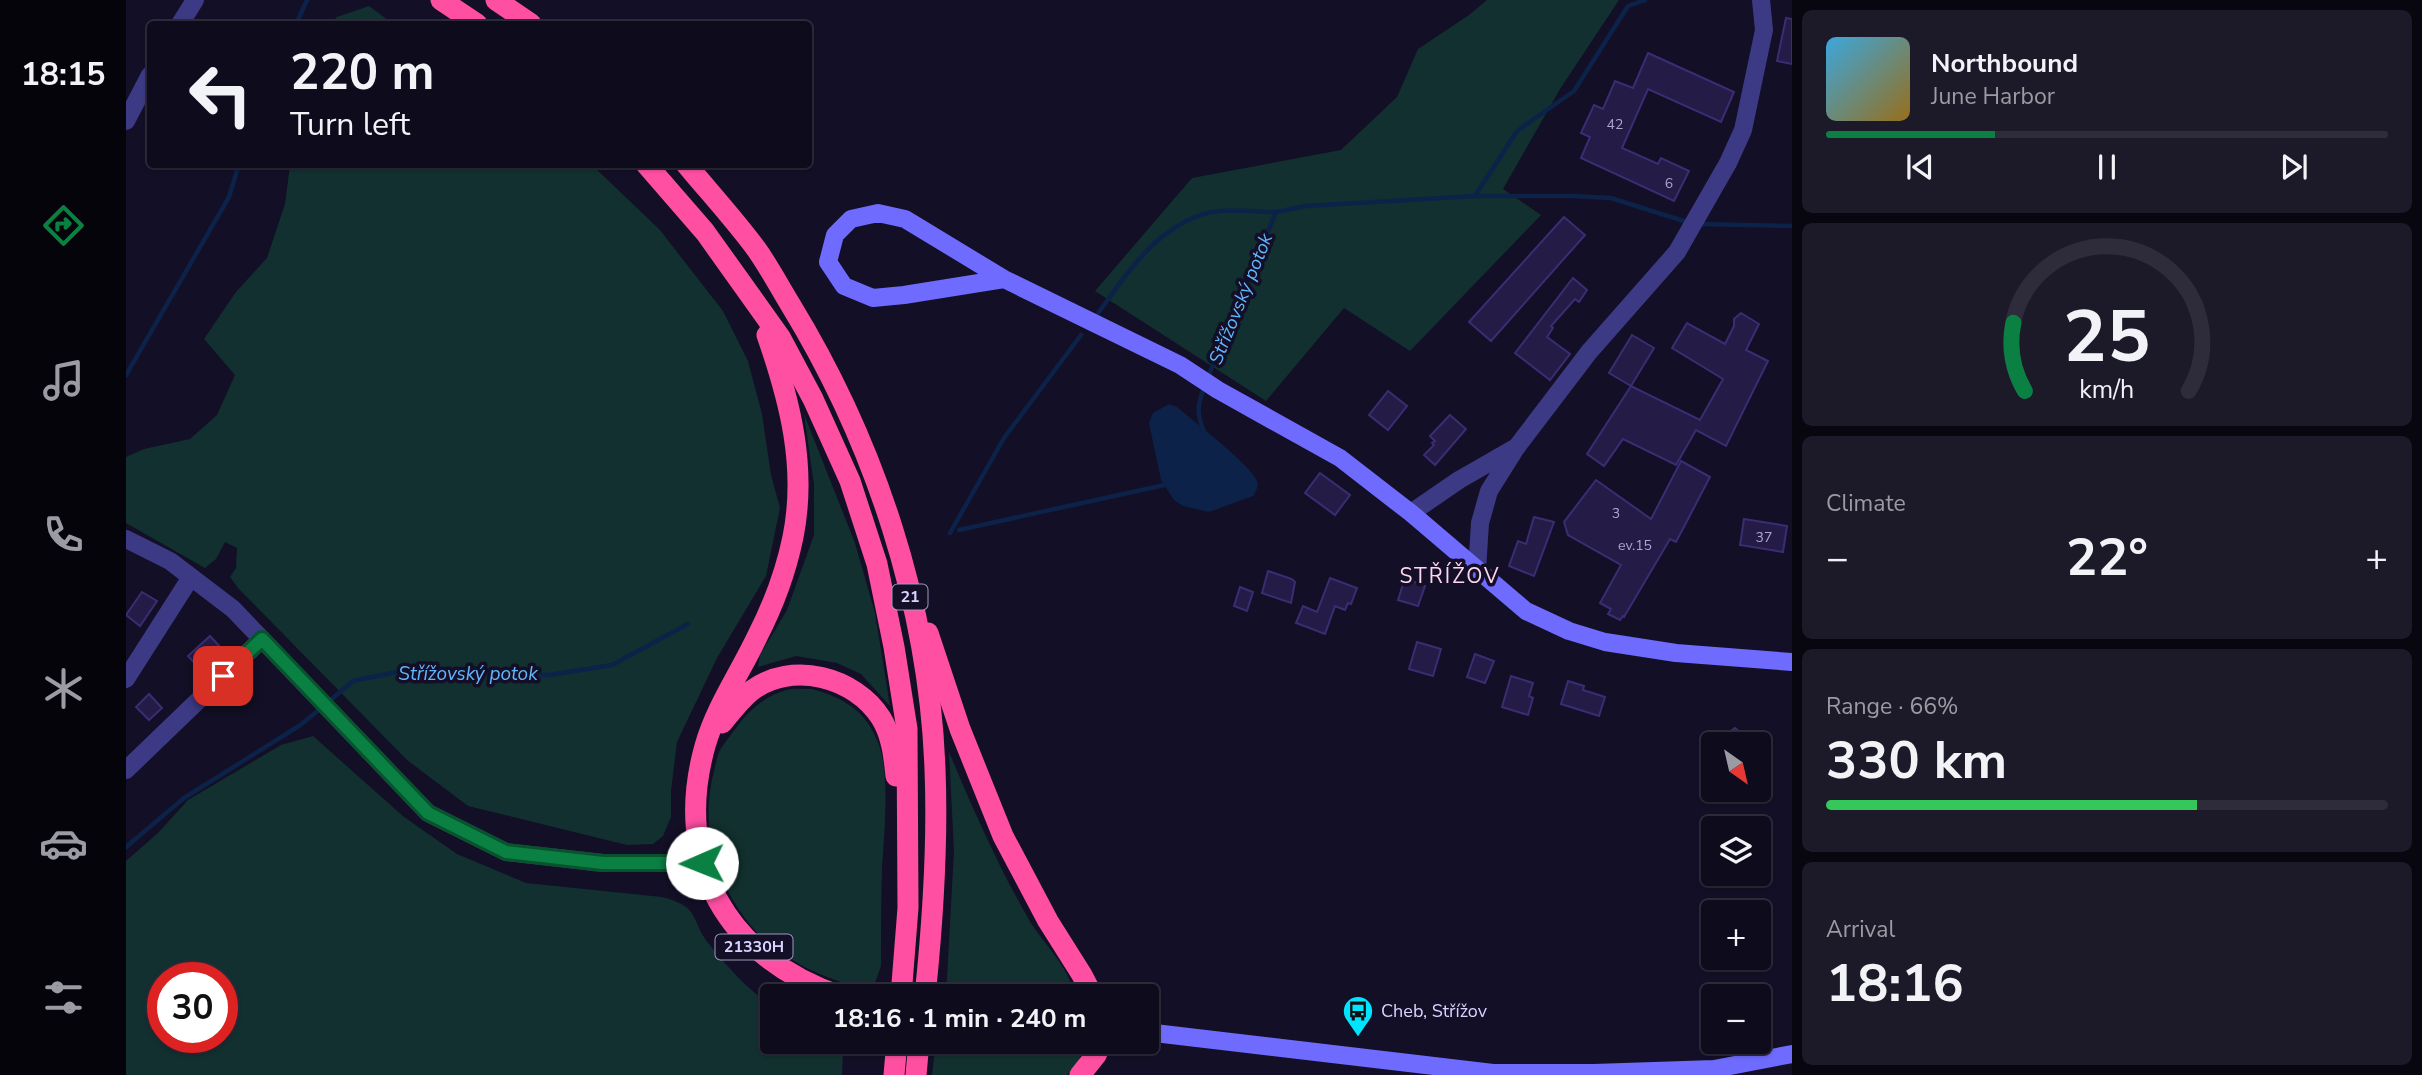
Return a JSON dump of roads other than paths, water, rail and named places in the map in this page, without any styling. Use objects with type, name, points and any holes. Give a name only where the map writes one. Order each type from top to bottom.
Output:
[{"type":"highway","points":[[441,0],[472,21]]},
{"type":"highway","points":[[496,0],[527,21]]},
{"type":"highway","name":"21","points":[[649,168],[705,232],[780,338],[813,399],[850,481],[877,564],[907,729],[908,908],[900,971]]},
{"type":"highway","name":"21","points":[[690,168],[758,252],[836,384],[873,470],[902,561],[931,712],[935,766],[937,833],[926,984]]},
{"type":"highway","name":"21","points":[[698,780],[705,747],[722,703],[772,605],[793,540],[798,513],[798,457],[791,413],[755,300]]},
{"type":"highway","points":[[902,561],[960,729],[1003,836],[1048,921],[1087,984]]},
{"type":"highway","points":[[702,863],[695,822],[698,780],[721,725],[746,696],[772,681],[790,676],[825,678],[842,684],[872,707],[889,735],[896,777],[899,984]]},
{"type":"highway","name":"21330H","points":[[702,863],[716,898],[754,947],[798,980],[809,984]]},
{"type":"highway","points":[[894,1075],[896,1054]]},
{"type":"highway","points":[[916,1075],[918,1054]]},
{"type":"highway","points":[[1080,1075],[1096,1054]]},
{"type":"street","points":[[182,21],[195,0]]},
{"type":"street","points":[[1478,570],[1480,523],[1489,491],[1516,447],[1589,352],[1677,252],[1713,191],[1743,130],[1764,30],[1761,0]]},
{"type":"street","points":[[126,121],[147,81]]},
{"type":"street","points":[[1004,279],[873,298],[844,286],[828,262],[835,236],[851,219],[878,213],[905,219],[1004,279],[1180,365],[1218,390],[1340,458],[1411,513],[1526,611],[1569,631],[1605,642],[1676,653],[1792,662]]},
{"type":"street","points":[[1411,513],[1459,480],[1516,447]]},
{"type":"street","points":[[126,539],[170,561],[233,609],[428,813],[506,852],[603,863],[702,863]]},
{"type":"street","points":[[126,680],[191,577]]},
{"type":"street","points":[[126,770],[262,639]]},
{"type":"street","points":[[1159,1034],[1493,1073],[1714,1069],[1792,1054]]},
{"type":"water","points":[[1169,404],[1177,407],[1244,465],[1258,483],[1253,496],[1209,512],[1183,506],[1174,500],[1161,480],[1149,423],[1153,413]]},
{"type":"waterway","points":[[297,21],[307,0]]},
{"type":"waterway","points":[[1475,196],[1517,131],[1574,91],[1628,6],[1645,0]]},
{"type":"waterway","points":[[126,375],[229,197],[238,168]]},
{"type":"waterway","name":"Střížovský potok","points":[[1208,377],[1276,212],[1306,206],[1475,196],[1572,196],[1611,198],[1690,223]]},
{"type":"waterway","points":[[1097,315],[1145,253],[1159,239],[1192,218],[1219,211],[1276,212]]},
{"type":"waterway","name":"Střížovský potok","points":[[1698,224],[1792,226]]},
{"type":"waterway","points":[[950,533],[1004,438],[1081,335]]},
{"type":"waterway","name":"Střížovský potok","points":[[1205,385],[1199,410],[1205,434]]},
{"type":"waterway","name":"Střížovský potok","points":[[959,530],[1169,484]]},
{"type":"waterway","name":"Střížovský potok","points":[[327,703],[353,681],[397,672],[549,675],[612,665],[688,624]]},
{"type":"waterway","name":"Střížovský potok","points":[[126,847],[184,798],[299,726],[320,709]]},
{"type":"place","name":"Cheb, Střížov","points":[[1358,1038]]},
{"type":"district","name":"STŘÍŽOV","points":[[1450,576]]}]
